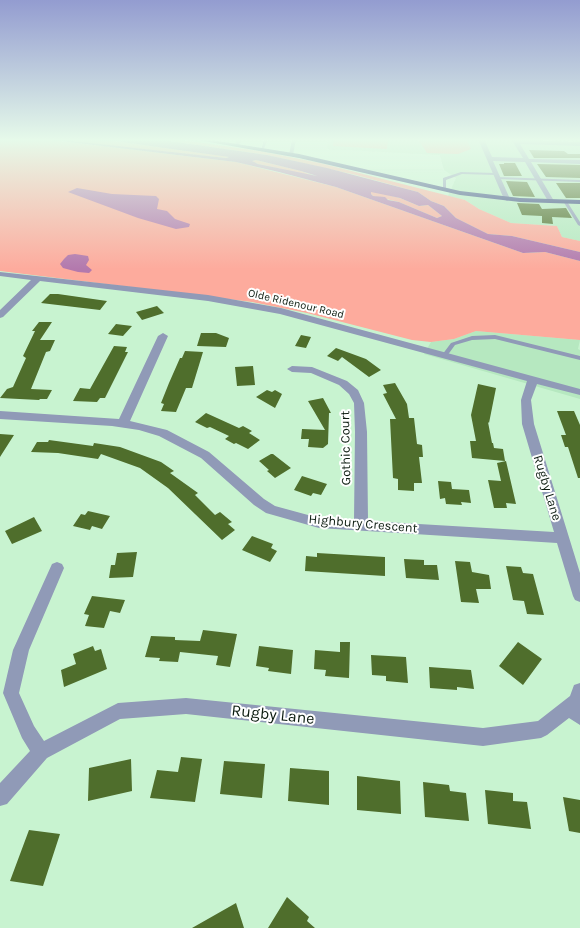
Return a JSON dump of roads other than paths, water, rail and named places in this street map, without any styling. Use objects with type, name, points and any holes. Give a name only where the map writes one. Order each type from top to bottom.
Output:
[{"type":"highway","points":[[414,182],[508,201],[580,202]]},
{"type":"street","points":[[500,182],[508,201]]},
{"type":"street","points":[[540,182],[551,201]]},
{"type":"street","name":"Olde Ridenour Road","points":[[0,274],[236,302],[293,314],[580,392]]},
{"type":"street","points":[[0,315],[37,279]]},
{"type":"street","points":[[123,423],[163,336]]},
{"type":"street","name":"Gothic Court","points":[[292,369],[312,370],[343,383],[354,392],[359,403],[361,432],[361,525]]},
{"type":"street","name":"Rugby Lane","points":[[533,379],[526,400],[528,424],[580,596]]},
{"type":"street","name":"Highbury Crescent","points":[[0,415],[123,423],[163,433],[205,455],[271,510],[319,523],[563,538]]},
{"type":"street","points":[[41,752],[28,732],[11,692],[21,650],[57,568]]},
{"type":"street","name":"Rugby Lane","points":[[0,797],[41,752],[118,711],[186,706],[483,738],[541,729],[574,711],[580,692]]},
{"type":"lane","points":[[444,182],[444,189]]},
{"type":"lane","points":[[565,201],[580,225]]},
{"type":"lane","points":[[445,355],[454,344],[472,338],[495,337],[580,358]]}]
